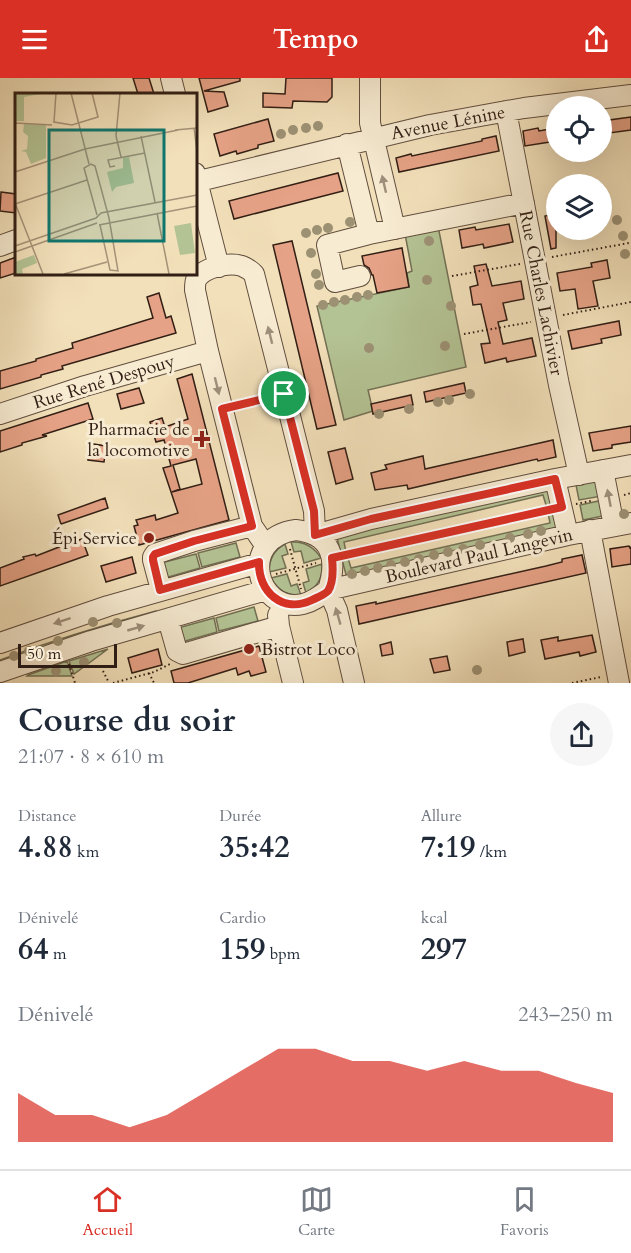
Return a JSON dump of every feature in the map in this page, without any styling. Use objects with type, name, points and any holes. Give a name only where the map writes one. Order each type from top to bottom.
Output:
[{"type":"street","points":[[171,78],[175,93]]},
{"type":"street","points":[[370,78],[373,138]]},
{"type":"street","name":"Avenue Lénine","points":[[515,110],[589,90],[631,84]]},
{"type":"street","name":"Avenue Lénine","points":[[196,179],[430,125],[515,110],[631,95]]},
{"type":"street","name":"Rue Charles Lachivier","points":[[515,110],[524,203],[579,475]]},
{"type":"street","name":"Avenue Lénine","points":[[373,138],[395,229]]},
{"type":"street","points":[[346,144],[369,234]]},
{"type":"street","points":[[196,179],[219,267]]},
{"type":"street","points":[[360,276],[335,282],[327,244],[524,203]]},
{"type":"street","points":[[0,246],[15,240]]},
{"type":"street","points":[[293,683],[222,409],[195,290],[195,282],[204,273],[219,267],[239,265],[254,274],[314,511],[315,535]]},
{"type":"street","name":"Rue René Despouy","points":[[0,414],[85,386],[208,351]]},
{"type":"street","points":[[315,535],[371,519],[631,465]]},
{"type":"street","points":[[603,470],[608,498],[623,524]]},
{"type":"street","points":[[555,479],[568,535]]},
{"type":"street","name":"Boulevard Paul Langevin","points":[[305,604],[328,590],[623,524]]},
{"type":"street","points":[[160,590],[153,560],[155,554],[252,526]]},
{"type":"street","points":[[590,530],[619,683]]},
{"type":"street","points":[[305,604],[286,604],[266,575],[277,535],[285,531],[306,531],[323,541],[329,549],[333,568],[328,590],[337,609],[354,683]]},
{"type":"street","points":[[0,643],[160,590],[266,575]]},
{"type":"street","points":[[0,672],[91,641],[168,619],[266,575]]},
{"type":"street","points":[[168,619],[177,651],[181,654],[279,626]]},
{"type":"path","points":[[453,276],[629,243]]},
{"type":"path","points":[[464,334],[631,302]]},
{"type":"path","points":[[222,409],[284,394]]},
{"type":"path","points":[[266,575],[332,558],[631,493]]},
{"type":"path","points":[[285,531],[305,604]]},
{"type":"path","points":[[103,671],[111,683],[169,665],[181,654]]},
{"type":"path","points":[[149,673],[154,683]]},
{"type":"green space","points":[[438,226],[466,367],[368,390],[373,411],[344,420],[317,306],[409,287],[407,273],[412,271],[405,234]]},
{"type":"green space","points":[[596,481],[602,496],[579,500],[576,485]]},
{"type":"green space","points":[[550,483],[555,505],[546,505],[543,495],[344,542],[346,552],[341,554],[336,533]]},
{"type":"green space","points":[[603,500],[603,516],[583,520],[580,505]]},
{"type":"green space","points":[[556,512],[560,528],[347,578],[342,560],[348,558],[351,568],[550,523],[548,513]]},
{"type":"green space","points":[[291,542],[309,545],[321,558],[304,563],[301,551],[294,552]]},
{"type":"green space","points":[[236,543],[240,557],[202,567],[198,553]]},
{"type":"green space","points":[[285,544],[288,554],[282,556],[286,568],[269,572],[273,555]]},
{"type":"green space","points":[[196,554],[200,568],[165,578],[161,563]]},
{"type":"green space","points":[[322,564],[319,582],[306,593],[303,583],[309,581],[306,569]]},
{"type":"green space","points":[[287,574],[291,586],[297,584],[301,595],[283,591],[271,578]]},
{"type":"green space","points":[[254,607],[258,621],[219,631],[216,618]]},
{"type":"green space","points":[[156,611],[157,617],[0,667],[0,660],[19,653]]},
{"type":"green space","points":[[214,618],[217,632],[182,642],[178,628]]},
{"type":"green space","points":[[108,649],[74,674],[69,661]]},
{"type":"green space","points":[[67,661],[72,676],[27,676],[28,675]]},
{"type":"building","points":[[133,78],[149,78],[154,93],[138,93]]},
{"type":"building","points":[[199,78],[240,78],[240,81],[204,91],[224,92],[228,106],[208,112]]},
{"type":"building","points":[[286,78],[332,78],[332,97],[327,102],[293,101],[292,108],[263,107],[263,93],[285,94]]},
{"type":"building","points":[[631,117],[631,130],[612,133],[612,120]]},
{"type":"building","points":[[268,119],[274,141],[237,154],[236,151],[220,156],[214,134]]},
{"type":"building","points":[[538,128],[539,131],[546,130],[546,143],[525,146],[523,131]]},
{"type":"building","points":[[496,136],[499,151],[399,172],[396,158],[482,141],[482,139]]},
{"type":"building","points":[[338,173],[343,191],[234,219],[229,201]]},
{"type":"building","points":[[1,192],[15,194],[15,213],[0,211]]},
{"type":"building","points":[[509,224],[513,242],[484,248],[483,244],[462,248],[459,230],[475,227],[476,230]]},
{"type":"building","points":[[549,240],[556,240],[556,248],[551,249]]},
{"type":"building","points":[[292,241],[336,425],[317,429],[273,245]]},
{"type":"building","points":[[402,248],[409,287],[377,293],[373,275],[364,265],[362,256]]},
{"type":"building","points":[[15,257],[15,273],[0,278],[0,263]]},
{"type":"building","points":[[607,260],[610,278],[593,281],[598,306],[578,309],[575,289],[560,291],[557,273],[592,267],[591,263]]},
{"type":"building","points":[[486,264],[492,286],[521,281],[524,299],[503,303],[507,320],[498,322],[503,344],[532,338],[536,356],[507,362],[506,358],[485,363],[481,344],[490,343],[481,304],[473,305],[470,287],[478,285],[474,266]]},
{"type":"building","points":[[159,293],[166,318],[171,316],[176,333],[62,366],[63,369],[0,389],[0,371],[73,348],[72,343],[153,318],[147,297]]},
{"type":"building","points":[[619,321],[621,335],[601,339],[602,343],[572,349],[568,331]]},
{"type":"building","points":[[192,374],[229,520],[139,545],[134,526],[138,525],[136,520],[155,515],[156,520],[178,513],[163,468],[171,466],[164,440],[156,442],[150,422],[162,418],[165,427],[188,419],[177,379]],"holes":[[[196,459],[202,484],[172,492],[180,489],[173,465]]]},
{"type":"building","points":[[464,383],[466,393],[426,402],[424,392]]},
{"type":"building","points":[[139,388],[144,403],[121,409],[117,394]]},
{"type":"building","points":[[411,395],[413,405],[373,414],[371,404]]},
{"type":"building","points":[[88,403],[93,419],[42,435],[47,436],[0,452],[0,431]]},
{"type":"building","points":[[631,426],[631,442],[593,451],[589,433]]},
{"type":"building","points":[[553,440],[556,457],[538,461],[537,459],[408,489],[407,485],[375,490],[371,473],[387,469],[385,465],[423,456],[425,469]]},
{"type":"building","points":[[87,443],[106,446],[104,462],[88,460]]},
{"type":"building","points":[[345,448],[353,479],[336,484],[328,452]]},
{"type":"building","points":[[105,498],[108,508],[61,524],[58,515]]},
{"type":"building","points":[[82,539],[88,555],[0,586],[0,568],[24,559],[23,557],[35,554],[36,556],[59,547],[58,545]]},
{"type":"building","points":[[631,547],[631,564],[612,567],[610,549]]},
{"type":"building","points":[[582,555],[586,573],[359,624],[356,606],[376,602],[376,604],[546,566],[562,562],[562,559]]},
{"type":"building","points":[[132,557],[136,573],[106,582],[101,566]]},
{"type":"building","points":[[592,635],[596,652],[580,656],[579,652],[545,659],[541,640],[558,637],[558,641]]},
{"type":"building","points":[[523,639],[525,652],[509,656],[507,642]]},
{"type":"building","points":[[391,642],[393,654],[382,656],[380,645]]},
{"type":"building","points":[[259,646],[266,672],[251,676],[249,671],[238,675],[236,668],[188,683],[174,683],[171,671]]},
{"type":"building","points":[[158,649],[162,665],[132,673],[128,658]]},
{"type":"building","points":[[447,656],[450,670],[434,673],[430,659]]},
{"type":"place","name":"Pharmacie de la locomotive","points":[[202,439]]},
{"type":"place","name":"Épi Service","points":[[149,538]]},
{"type":"place","name":"Bistrot Loco","points":[[249,649]]},
{"type":"route","points":[[284,394],[314,511],[315,535],[371,519],[555,479],[562,507],[332,558],[332,578],[328,590],[305,604],[286,604],[266,590],[258,570],[259,562],[160,590],[153,560],[155,554],[252,526],[222,409],[284,394]]}]
